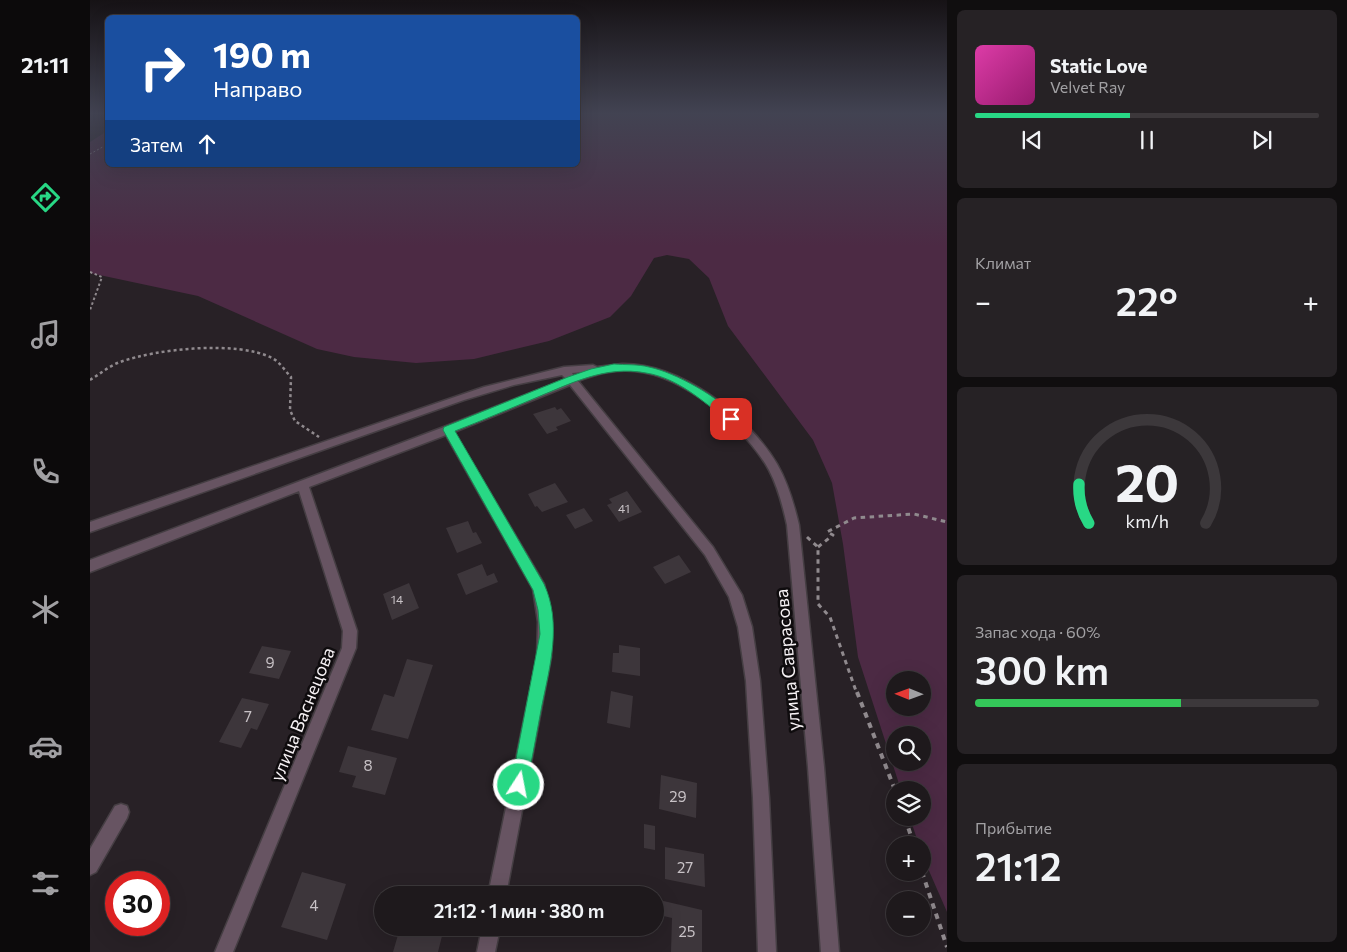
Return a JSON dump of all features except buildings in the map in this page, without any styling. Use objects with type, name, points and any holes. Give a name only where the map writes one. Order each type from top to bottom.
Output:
[{"type":"street","points":[[90,527],[329,443],[533,376],[568,375],[614,368],[648,370],[680,381],[704,397]]},
{"type":"street","points":[[90,566],[448,430],[568,375]]},
{"type":"street","points":[[568,375],[708,551],[734,595],[745,627],[753,682],[761,798],[767,952]]},
{"type":"street","name":"улица Саврасова","points":[[704,397],[756,442],[773,466],[787,498],[793,525],[816,767],[830,952]]},
{"type":"street","points":[[448,430],[539,588],[545,610],[547,634],[544,657],[499,886]]},
{"type":"street","name":"улица Васнецова","points":[[224,952],[349,648],[350,631],[303,486]]},
{"type":"street","points":[[90,866],[121,812]]},
{"type":"street","points":[[486,952],[489,936]]},
{"type":"path","points":[[90,272],[102,277],[90,310]]},
{"type":"path","points":[[90,380],[118,363],[148,354],[221,348],[259,352],[274,359],[291,377],[290,410],[295,421],[329,443]]},
{"type":"path","points":[[818,547],[833,535],[828,532],[854,518],[914,514],[947,522]]},
{"type":"path","points":[[793,525],[818,547],[818,604],[830,617],[849,673],[891,781]]},
{"type":"path","points":[[925,881],[947,947]]},
{"type":"shaded area","points":[[90,156],[105,156],[105,167],[580,167],[580,156],[947,156],[947,912],[931,875],[931,836],[916,836],[913,826],[931,826],[931,781],[898,781],[895,771],[931,771],[931,726],[886,726],[886,744],[858,657],[843,544],[832,483],[813,440],[728,326],[709,278],[689,259],[667,255],[654,258],[631,296],[610,317],[549,341],[474,359],[416,363],[354,357],[317,349],[198,296],[90,273]]},
{"type":"route","points":[[519,785],[544,657],[547,634],[545,610],[539,588],[500,517],[448,430],[595,371],[614,368],[648,370],[680,381],[704,397],[731,419]]}]
